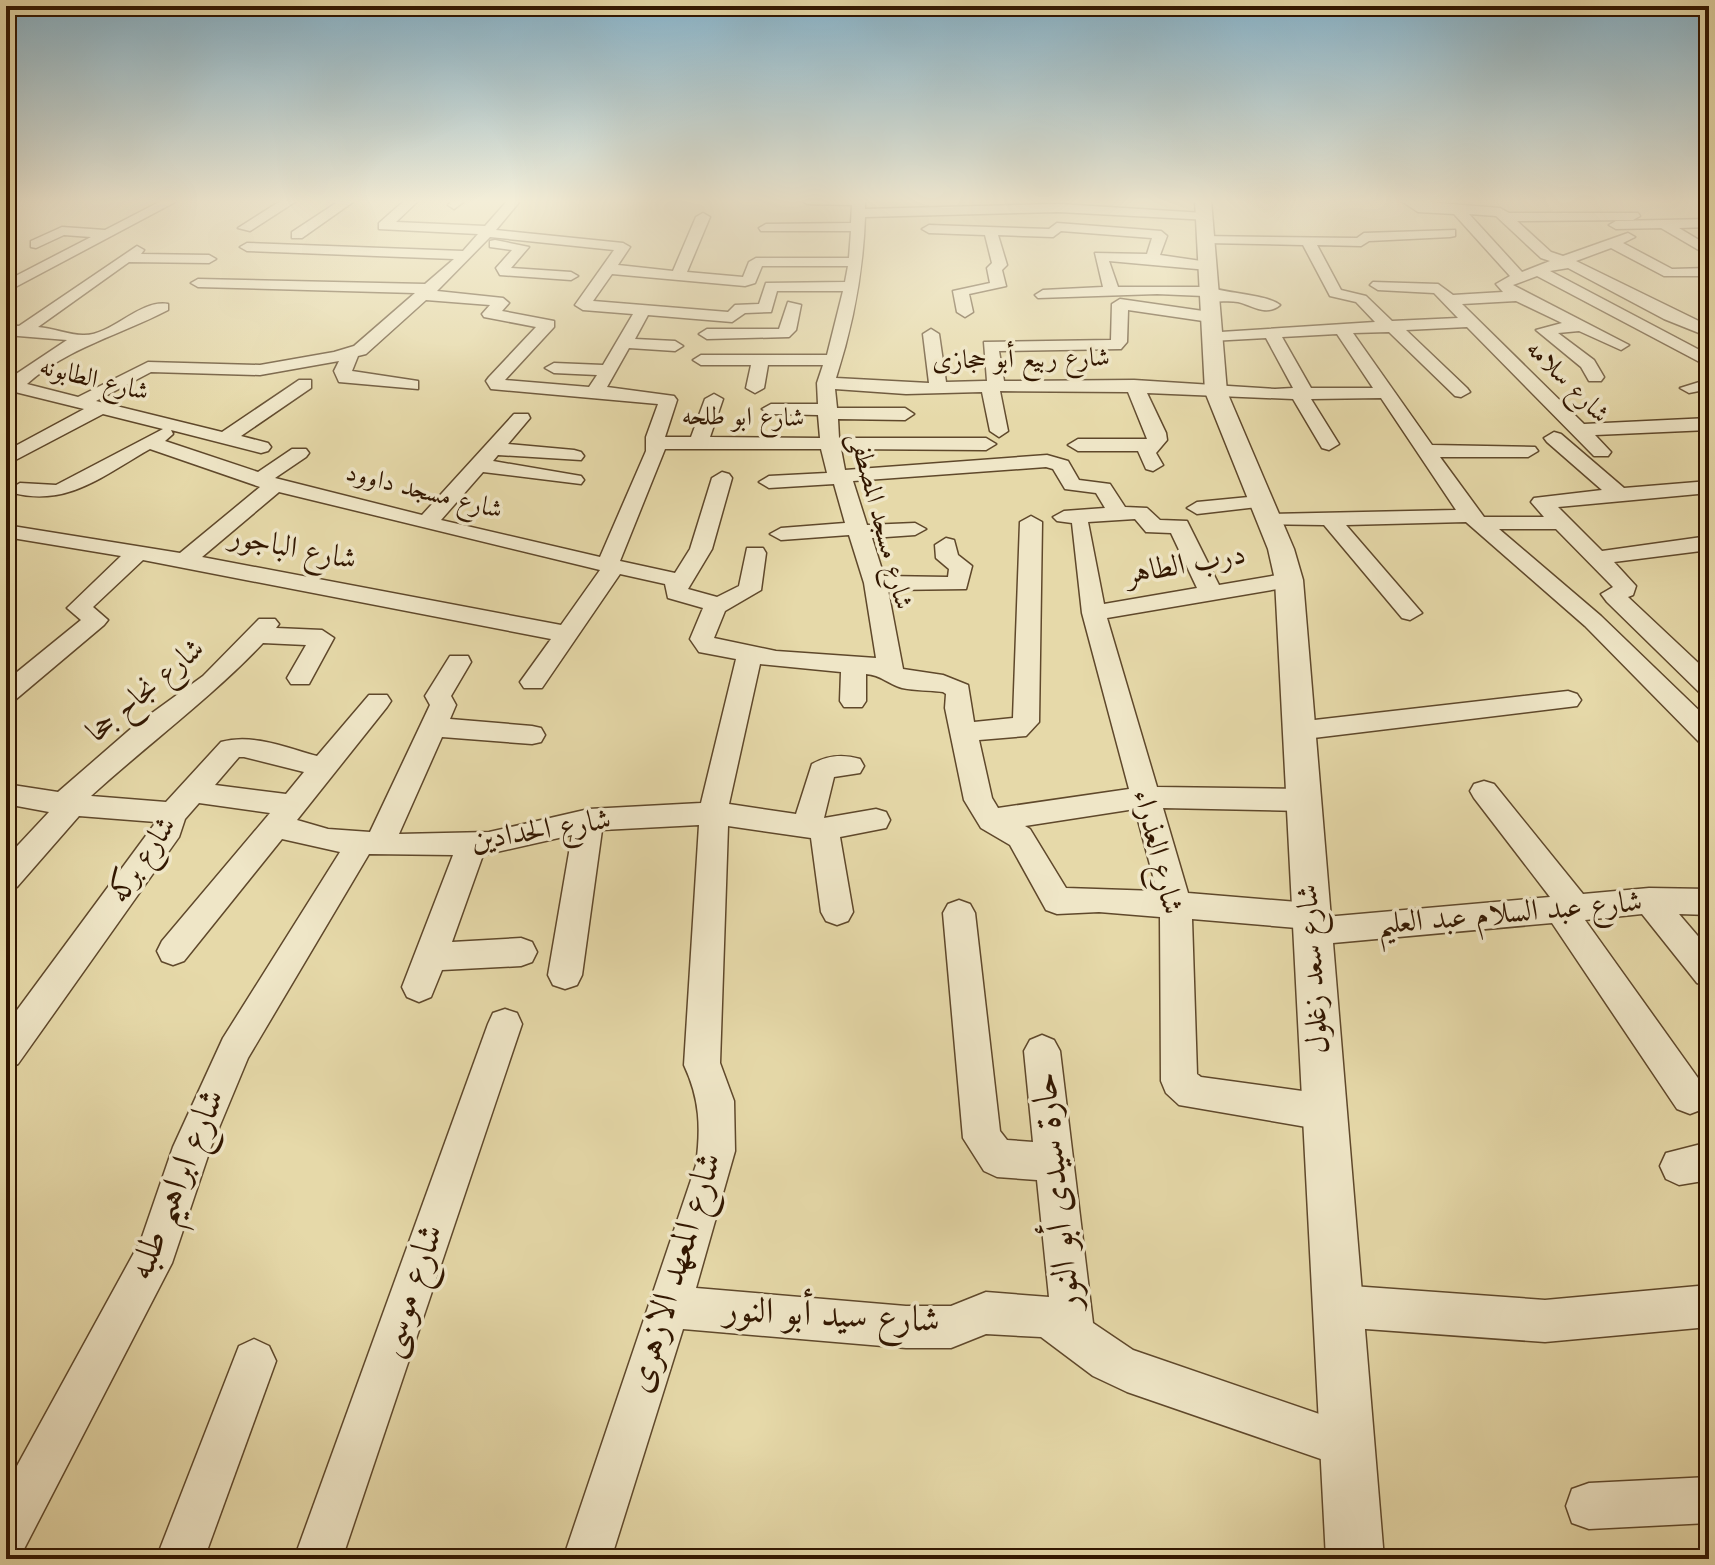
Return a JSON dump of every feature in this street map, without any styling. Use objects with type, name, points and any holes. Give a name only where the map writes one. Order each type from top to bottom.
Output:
[{"type":"street","points":[[6,287],[32,273]]},
{"type":"street","points":[[10,330],[101,273]]},
{"type":"street","points":[[6,459],[148,367],[198,371],[260,370],[351,353],[368,345],[447,273]]},
{"type":"street","points":[[522,273],[571,276]]},
{"type":"street","points":[[605,273],[577,305],[732,317],[741,308],[765,309],[771,286],[851,287]]},
{"type":"street","points":[[626,273],[656,280],[678,277],[747,288],[752,273]]},
{"type":"street","points":[[678,277],[680,273]]},
{"type":"street","name":"شارع مسجد المصطفى","points":[[854,273],[844,327],[826,383],[826,411],[835,470],[841,477],[875,583],[889,667]]},
{"type":"street","points":[[965,312],[961,291],[998,286],[995,273]]},
{"type":"street","points":[[993,385],[989,347],[1115,345],[1119,342],[1116,298],[1106,273]]},
{"type":"street","name":"شارع سعد زغلول","points":[[1208,273],[1216,392],[1281,549],[1289,580],[1355,1559]]},
{"type":"street","points":[[1324,273],[1335,293],[1361,299],[1461,392]]},
{"type":"street","points":[[1515,273],[1520,278]]},
{"type":"street","points":[[1448,300],[1533,273]]},
{"type":"street","points":[[1542,273],[1709,362]]},
{"type":"street","points":[[1587,273],[1670,316],[1709,332]]},
{"type":"street","points":[[198,283],[428,292],[528,303]]},
{"type":"street","points":[[1504,284],[1621,345]]},
{"type":"street","name":"شارع سلامه","points":[[1378,285],[1438,289],[1601,452]]},
{"type":"street","points":[[1116,298],[1210,311],[1241,298],[1255,305],[1272,305]]},
{"type":"street","points":[[1048,299],[1116,298],[1210,311],[1272,334],[1470,322]]},
{"type":"street","points":[[498,301],[501,303],[490,314],[548,325],[495,384],[667,399],[656,451],[611,566],[533,682]]},
{"type":"street","points":[[708,315],[701,331],[703,334],[778,335],[788,330],[793,305]]},
{"type":"street","points":[[76,342],[112,332],[162,307]]},
{"type":"street","points":[[597,393],[643,310]]},
{"type":"street","points":[[1580,326],[1544,330],[1588,364],[1595,377]]},
{"type":"street","name":"شارع الطابونه","points":[[10,330],[69,335],[76,342],[19,380],[15,384],[14,394],[89,406],[261,447]]},
{"type":"street","points":[[1343,331],[1423,451],[1475,520],[1593,621],[1709,736]]},
{"type":"street","points":[[931,334],[938,387]]},
{"type":"street","points":[[1272,334],[1329,444]]},
{"type":"street","points":[[624,343],[675,346]]},
{"type":"street","points":[[351,353],[343,371],[345,378],[412,385]]},
{"type":"street","points":[[701,360],[831,360]]},
{"type":"street","points":[[755,388],[760,360]]},
{"type":"street","points":[[554,368],[608,370]]},
{"type":"street","name":"شارع ربيع أبو حجازى","points":[[826,383],[938,387],[1053,378],[1216,392],[1385,393]]},
{"type":"street","points":[[224,439],[305,384]]},
{"type":"street","points":[[1689,388],[1709,384]]},
{"type":"street","name":"شارع ابو طلحه","points":[[656,443],[830,445],[992,438],[993,385]]},
{"type":"street","points":[[1078,445],[1153,455],[1157,433],[1134,385]]},
{"type":"street","points":[[698,443],[714,399]]},
{"type":"street","points":[[1670,404],[1703,425]]},
{"type":"street","points":[[771,409],[905,414]]},
{"type":"street","points":[[428,521],[521,418]]},
{"type":"street","points":[[491,422],[476,441],[495,447],[574,456]]},
{"type":"street","points":[[1578,430],[1703,425]]},
{"type":"street","points":[[20,489],[48,493],[63,489],[176,426]]},
{"type":"street","points":[[1554,438],[1618,494]]},
{"type":"street","name":"شارع مسجد داوود","points":[[148,442],[267,482],[671,578],[676,588],[717,606]]},
{"type":"street","points":[[1423,451],[1528,451]]},
{"type":"street","points":[[185,560],[299,453]]},
{"type":"street","points":[[769,482],[1047,461],[1061,465],[1072,485],[1103,488],[1118,513],[1143,513],[1154,527],[1181,528],[1211,593]]},
{"type":"street","points":[[479,465],[574,480]]},
{"type":"street","points":[[676,588],[698,556],[722,478]]},
{"type":"street","points":[[1709,487],[1542,500],[1541,503],[1625,586],[1625,590],[1613,594],[1615,597],[1709,687]]},
{"type":"street","points":[[1197,508],[1263,511],[1330,519],[1560,523]]},
{"type":"street","name":"شارع العذراء","points":[[1118,513],[1072,521],[1143,797],[1176,904],[1179,1081],[1192,1093],[1324,1112]]},
{"type":"street","points":[[1330,519],[1410,613]]},
{"type":"street","points":[[781,534],[915,529]]},
{"type":"street","name":"شارع الباجور","points":[[6,531],[185,560],[566,634]]},
{"type":"street","points":[[964,732],[1017,729],[1026,722],[1023,538]]},
{"type":"street","points":[[1596,558],[1699,544],[1709,558]]},
{"type":"street","points":[[875,583],[958,584],[961,566],[947,558],[946,545]]},
{"type":"street","points":[[6,694],[96,620],[79,608],[138,552]]},
{"type":"street","points":[[755,553],[750,590],[717,606],[702,642],[776,659],[889,667],[891,673],[900,679],[954,687],[959,691],[958,708],[978,800],[991,820],[1143,797],[1302,800]]},
{"type":"street","name":"درب الطاهر","points":[[1094,613],[1289,580]]},
{"type":"street","name":"شارع نجاح جحا","points":[[6,878],[67,804],[143,733],[212,682],[262,630],[322,638],[300,678]]},
{"type":"street","name":"شارع المعهد الازهرى","points":[[587,1559],[637,1397],[670,1307],[715,1165],[719,1132],[717,1097],[702,1065],[714,813],[750,653]]},
{"type":"street","name":"شارع ابراهيم طلبه","points":[[6,1534],[158,1249],[192,1147],[235,1049],[370,843],[433,727],[443,705],[438,696],[459,662]]},
{"type":"street","points":[[853,701],[854,664]]},
{"type":"street","points":[[1668,697],[1709,693]]},
{"type":"street","points":[[1297,731],[1568,700]]},
{"type":"street","points":[[173,951],[378,701]]},
{"type":"street","points":[[433,727],[532,735]]},
{"type":"street","name":"شارع بركه","points":[[6,1053],[169,829],[171,816],[224,755],[240,747],[322,767]]},
{"type":"street","points":[[837,912],[815,828],[822,771],[831,766],[850,766]]},
{"type":"street","points":[[1484,791],[1568,909],[1690,1097]]},
{"type":"street","name":"شارع الحدادين","points":[[192,792],[283,816],[328,840],[370,843],[489,843],[589,820],[714,813],[815,828],[876,820]]},
{"type":"street","points":[[6,794],[67,804],[159,811],[171,816]]},
{"type":"street","points":[[565,975],[589,820]]},
{"type":"street","name":"شارع عبد السلام عبد العليم","points":[[991,820],[1020,837],[1053,898],[1064,902],[1099,899],[1176,904],[1311,924],[1568,909],[1649,901],[1709,902]]},
{"type":"street","points":[[419,987],[472,843]]},
{"type":"street","points":[[1649,901],[1709,973]]},
{"type":"street","points":[[959,913],[982,1138],[997,1158],[1054,1163]]},
{"type":"street","points":[[430,957],[521,952]]},
{"type":"street","name":"شارع موسى","points":[[318,1559],[505,1024]]},
{"type":"street","name":"حارة سيدى أبو النور","points":[[1042,1051],[1073,1331]]},
{"type":"street","points":[[1338,1306],[1545,1321],[1577,1321],[1709,1306]]},
{"type":"street","name":"شارع سيد أبو النور","points":[[670,1307],[906,1327],[951,1327],[986,1313],[1020,1313],[1057,1321],[1108,1361],[1127,1370],[1347,1445]]},
{"type":"street","points":[[180,1559],[254,1361]]},
{"type":"street","points":[[1589,1506],[1709,1500]]}]
